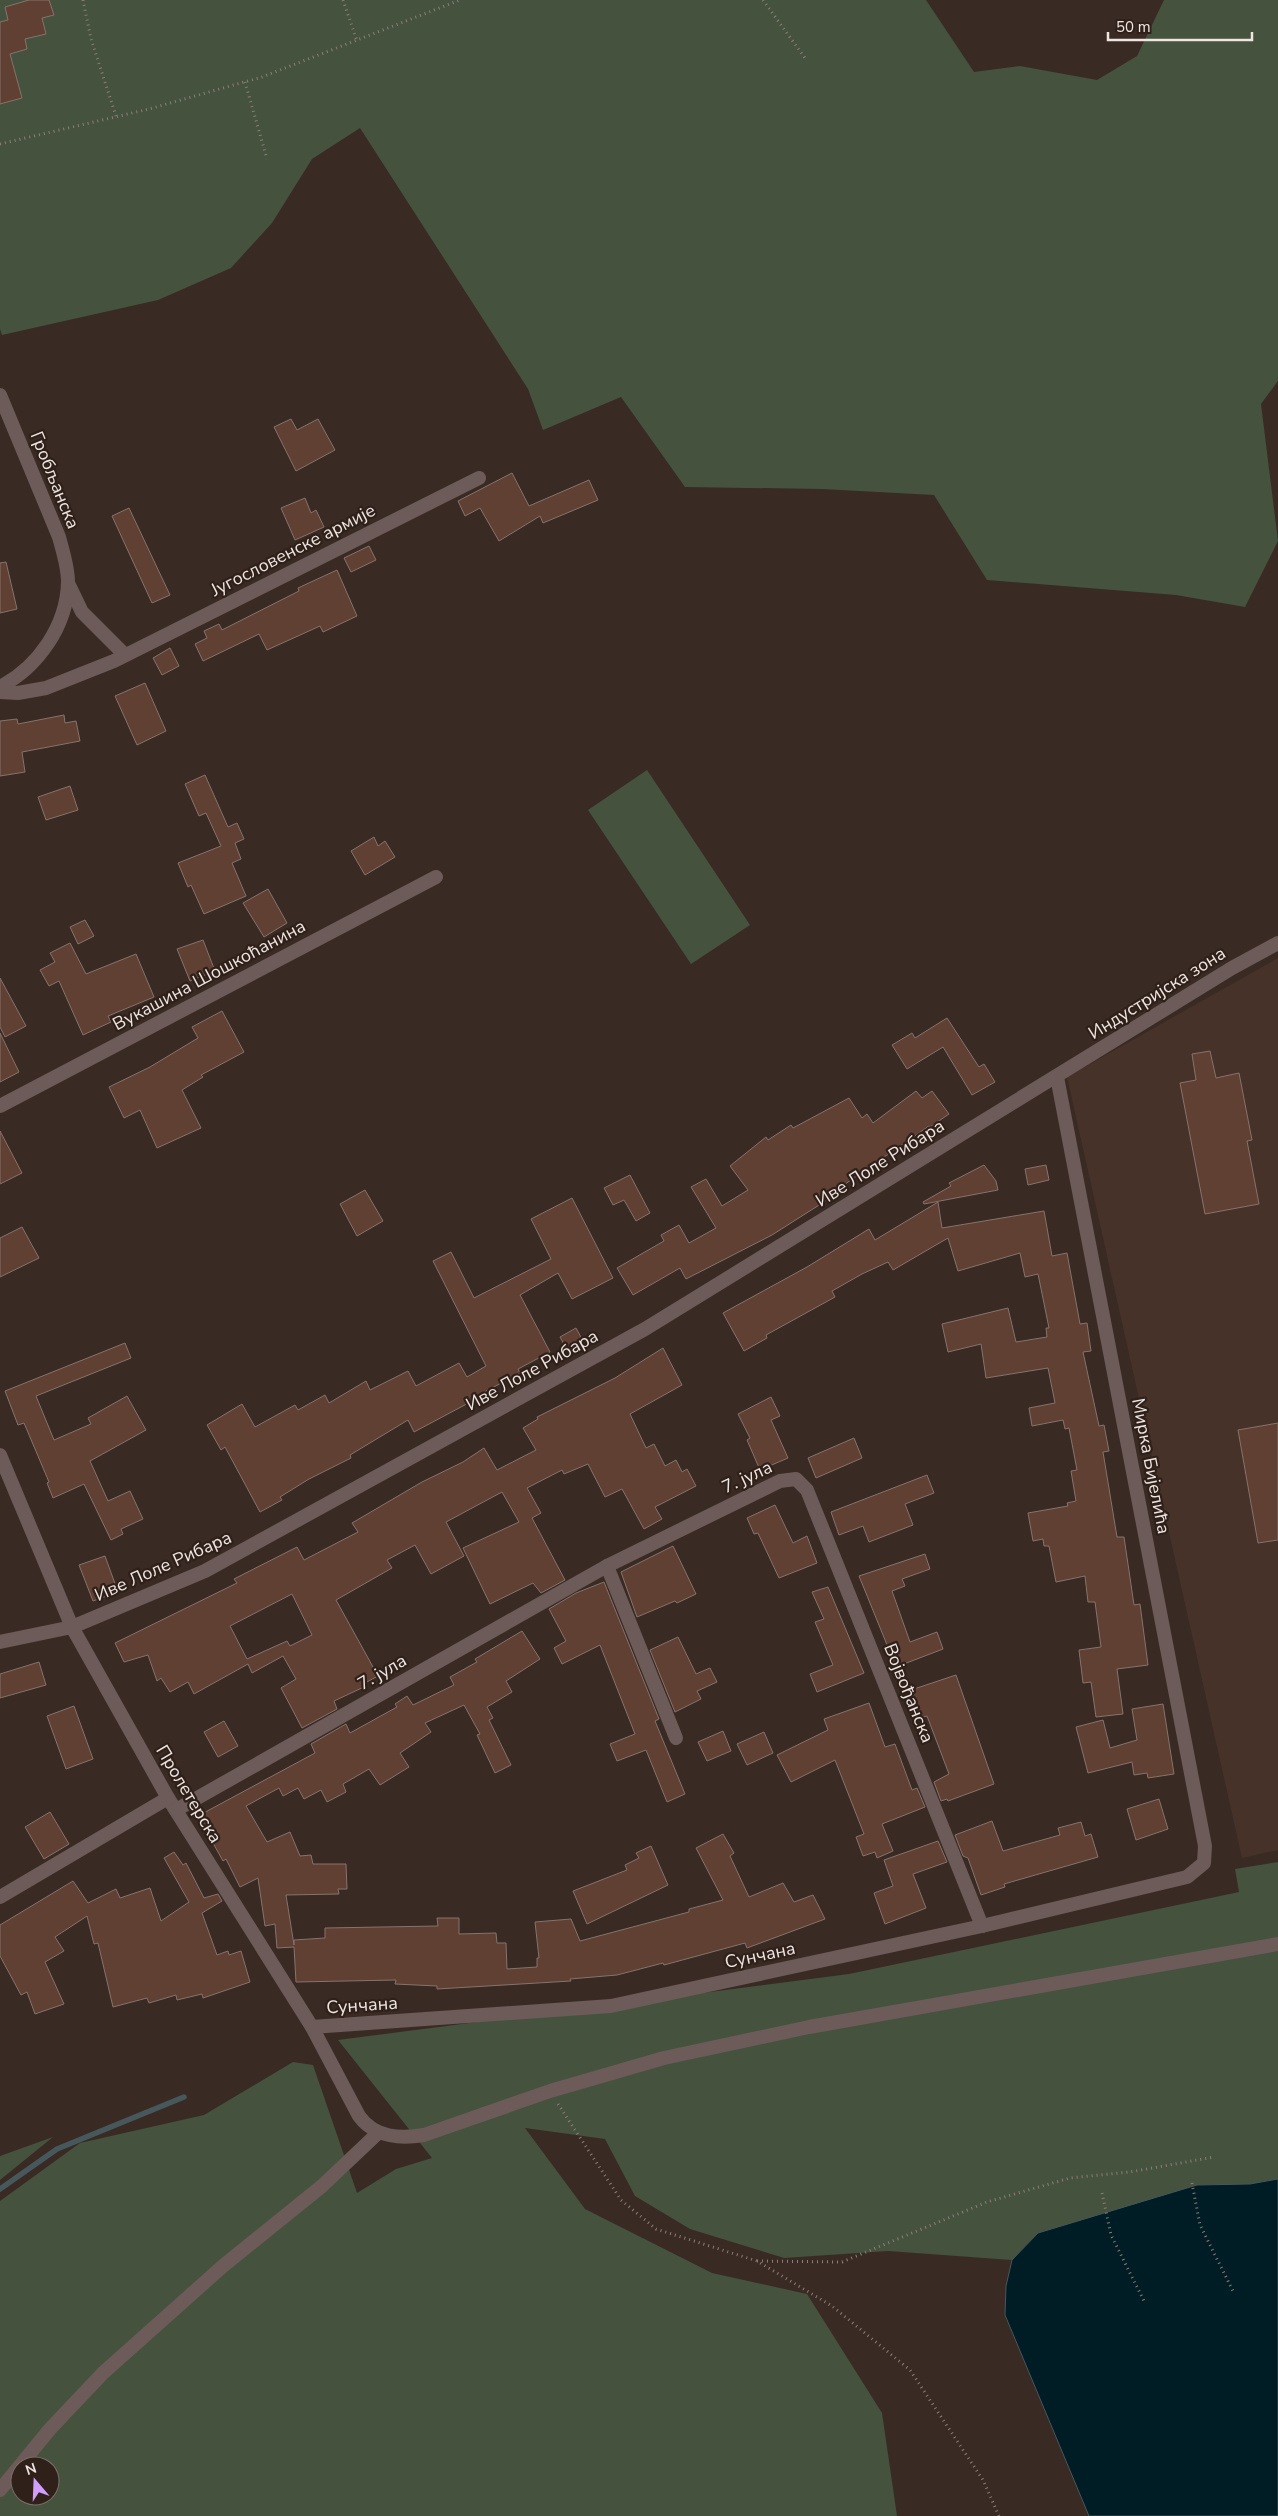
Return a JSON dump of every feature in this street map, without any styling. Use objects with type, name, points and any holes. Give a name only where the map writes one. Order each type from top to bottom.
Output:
[{"type":"street","name":"Гробљанска","points":[[0,395],[59,537],[66,561],[68,582]]},
{"type":"street","name":"Југословенске армије","points":[[0,692],[18,693],[46,688],[125,655],[479,478]]},
{"type":"street","points":[[68,582],[82,612],[125,655]]},
{"type":"street","points":[[0,687],[28,669],[56,632],[65,606],[68,582]]},
{"type":"street","name":"Вукашина Шошкоћанина","points":[[0,1106],[436,877]]},
{"type":"street","name":"Индустријска зона","points":[[1057,1077],[1232,968],[1278,943]]},
{"type":"street","name":"Иве Лоле Рибара","points":[[0,1642],[72,1627],[205,1571],[645,1329],[1057,1077]]},
{"type":"street","name":"Мирка Бијелића","points":[[1057,1077],[1205,1846],[1204,1863]]},
{"type":"street","name":"Пролетерска","points":[[0,1455],[72,1627],[168,1798],[312,2027],[360,2116],[366,2125],[378,2133]]},
{"type":"street","name":"7. јула","points":[[176,1810],[607,1566],[780,1481],[796,1479]]},
{"type":"street","name":"Војвођанска","points":[[796,1479],[807,1490],[982,1926]]},
{"type":"street","points":[[607,1566],[676,1738]]},
{"type":"street","points":[[0,1896],[168,1798]]},
{"type":"street","name":"Сунчана","points":[[312,2027],[611,2006],[982,1926],[1186,1877],[1204,1863]]},
{"type":"street","points":[[0,2490],[50,2429],[103,2373],[223,2266],[322,2186],[378,2133],[406,2138],[424,2135],[550,2091],[664,2058],[809,2027],[1278,1944]]},
{"type":"path","points":[[83,0],[91,39],[116,116]]},
{"type":"path","points":[[343,0],[357,41]]},
{"type":"path","points":[[0,144],[245,82],[357,41],[460,0]]},
{"type":"path","points":[[763,0],[805,58]]},
{"type":"path","points":[[245,82],[267,159]]},
{"type":"path","points":[[550,2091],[621,2200],[656,2229],[757,2261],[832,2306],[910,2370],[983,2480],[999,2516]]},
{"type":"path","points":[[757,2261],[842,2262],[987,2202],[1070,2178],[1130,2172],[1214,2157]]},
{"type":"path","points":[[1192,2183],[1200,2225],[1233,2291]]},
{"type":"path","points":[[1102,2193],[1111,2235],[1144,2301]]},
{"type":"shaded area","points":[[1278,958],[1278,1850],[1242,1858],[1067,1077]]},
{"type":"green space","points":[[0,0],[926,0],[974,72],[1020,66],[1097,80],[1137,56],[1164,0],[1278,0],[1278,381],[1261,404],[1278,541],[1245,607],[1176,595],[987,580],[934,495],[822,489],[685,487],[621,397],[543,430],[528,389],[360,128],[312,159],[272,223],[231,268],[158,300],[2,335],[0,329]]},
{"type":"green space","points":[[647,770],[750,925],[691,964],[588,810]]},
{"type":"green space","points":[[1278,1862],[1278,2179],[1250,2184],[1197,2185],[1038,2233],[1012,2260],[888,2251],[784,2258],[690,2229],[635,2196],[605,2139],[525,2128],[585,2209],[712,2273],[807,2294],[882,2413],[897,2516],[0,2516],[0,2201],[80,2143],[204,2115],[293,2062],[313,2065],[357,2193],[396,2169],[432,2158],[338,2040],[849,1974],[1239,1892],[1235,1869]]},
{"type":"green space","points":[[53,2137],[0,2180],[0,2156]]},
{"type":"water","points":[[1278,2179],[1278,2516],[1089,2516],[1005,2315],[1006,2286],[1012,2260],[1038,2233],[1197,2185],[1250,2184]]},
{"type":"building","points":[[29,0],[49,0],[54,15],[42,18],[46,34],[25,39],[27,49],[10,54],[22,98],[0,104],[0,22],[8,20],[5,7]]},
{"type":"building","points":[[291,419],[297,430],[318,419],[335,450],[296,471],[274,427]]},
{"type":"building","points":[[512,473],[529,506],[589,480],[598,500],[543,523],[540,516],[499,541],[480,508],[465,516],[458,501]]},
{"type":"building","points":[[305,498],[311,513],[316,510],[324,527],[295,540],[281,508]]},
{"type":"building","points":[[129,508],[170,595],[152,603],[112,516]]},
{"type":"building","points":[[369,546],[376,560],[351,572],[344,558]]},
{"type":"building","points":[[6,562],[17,609],[0,613],[0,563]]},
{"type":"building","points":[[337,570],[357,616],[323,632],[320,626],[267,650],[259,634],[203,661],[195,644],[207,638],[204,631],[219,624],[222,630],[299,591],[298,588]]},
{"type":"building","points":[[170,648],[179,666],[162,675],[153,658]]},
{"type":"building","points":[[145,683],[166,731],[137,745],[115,696]]},
{"type":"building","points":[[64,715],[65,723],[76,721],[80,741],[22,752],[25,772],[0,776],[0,721],[17,719],[18,724]]},
{"type":"building","points":[[205,775],[228,827],[237,823],[244,839],[235,843],[241,859],[232,863],[246,896],[204,914],[191,885],[188,887],[178,863],[221,846],[206,813],[199,816],[185,784]]},
{"type":"building","points":[[70,786],[78,810],[46,820],[38,797]]},
{"type":"building","points":[[374,837],[378,846],[385,841],[395,857],[365,875],[351,851]]},
{"type":"building","points":[[268,889],[287,923],[264,937],[243,903]]},
{"type":"building","points":[[85,920],[94,936],[78,944],[70,927]]},
{"type":"building","points":[[203,940],[215,971],[190,981],[177,949]]},
{"type":"building","points":[[70,943],[86,974],[136,954],[154,997],[108,1016],[111,1022],[83,1035],[59,981],[49,986],[40,970],[55,962],[50,953]]},
{"type":"building","points":[[0,978],[26,1026],[5,1037],[0,1027]]},
{"type":"building","points":[[222,1011],[244,1052],[201,1075],[203,1077],[182,1090],[201,1128],[157,1148],[140,1110],[124,1118],[109,1087],[150,1067],[198,1038],[192,1027]]},
{"type":"building","points":[[947,1018],[979,1067],[984,1064],[995,1082],[972,1095],[943,1047],[907,1069],[892,1045],[912,1033],[915,1038]]},
{"type":"building","points":[[0,1033],[19,1072],[0,1082]]},
{"type":"building","points":[[1210,1051],[1216,1078],[1239,1073],[1252,1140],[1247,1141],[1259,1204],[1205,1214],[1180,1083],[1196,1080],[1192,1054]]},
{"type":"building","points":[[916,1091],[922,1098],[932,1091],[949,1114],[825,1198],[827,1200],[772,1235],[686,1279],[680,1268],[633,1295],[617,1268],[664,1241],[661,1235],[679,1225],[689,1243],[716,1228],[691,1187],[706,1179],[722,1206],[748,1190],[730,1166],[766,1137],[768,1140],[791,1125],[793,1128],[849,1098],[862,1118],[867,1114],[873,1123]]},
{"type":"building","points":[[0,1131],[22,1173],[0,1184]]},
{"type":"building","points":[[984,1165],[996,1181],[998,1190],[924,1204],[923,1202],[951,1186],[949,1183]]},
{"type":"building","points":[[1046,1165],[1049,1180],[1028,1185],[1025,1169]]},
{"type":"building","points":[[630,1175],[650,1213],[636,1221],[624,1200],[613,1205],[604,1188]]},
{"type":"building","points":[[365,1190],[383,1221],[357,1236],[340,1204]]},
{"type":"building","points":[[572,1198],[613,1278],[572,1299],[558,1273],[520,1295],[550,1352],[518,1369],[520,1373],[475,1397],[476,1399],[414,1432],[408,1420],[350,1455],[351,1458],[309,1479],[280,1497],[282,1500],[260,1512],[225,1447],[221,1450],[207,1425],[242,1404],[255,1427],[295,1405],[298,1410],[325,1395],[329,1403],[366,1381],[370,1390],[408,1371],[416,1386],[459,1363],[467,1377],[486,1366],[433,1261],[451,1252],[474,1298],[551,1259],[531,1219]]},
{"type":"building","points":[[938,1202],[942,1228],[1044,1211],[1052,1256],[1067,1253],[1080,1324],[1087,1323],[1091,1351],[1083,1352],[1099,1426],[1104,1425],[1109,1451],[1103,1452],[1117,1537],[1124,1537],[1134,1605],[1140,1604],[1148,1665],[1117,1669],[1123,1714],[1096,1717],[1091,1682],[1083,1683],[1079,1650],[1101,1647],[1095,1602],[1088,1602],[1085,1576],[1056,1582],[1049,1546],[1044,1546],[1043,1539],[1033,1541],[1028,1513],[1068,1506],[1067,1503],[1076,1501],[1071,1471],[1077,1470],[1069,1428],[1065,1429],[1063,1420],[1032,1426],[1029,1408],[1055,1403],[1048,1368],[986,1378],[981,1344],[948,1352],[942,1324],[1008,1308],[1016,1342],[1047,1337],[1046,1328],[1049,1328],[1038,1274],[1025,1277],[1020,1253],[958,1271],[948,1238],[893,1270],[888,1262],[862,1274],[832,1291],[835,1297],[766,1335],[767,1338],[744,1351],[723,1313],[807,1267],[869,1229],[875,1240]]},
{"type":"building","points":[[22,1227],[39,1258],[0,1277],[0,1238]]},
{"type":"building","points":[[576,1328],[583,1341],[567,1350],[560,1337]]},
{"type":"building","points":[[125,1343],[131,1358],[36,1396],[54,1440],[91,1424],[88,1418],[127,1396],[146,1430],[90,1461],[108,1501],[130,1491],[143,1519],[121,1529],[123,1534],[111,1540],[84,1484],[53,1498],[47,1483],[49,1482],[24,1423],[18,1425],[5,1391]]},
{"type":"building","points":[[663,1348],[682,1385],[630,1414],[646,1448],[654,1444],[665,1466],[676,1460],[682,1472],[687,1469],[696,1486],[655,1507],[662,1519],[644,1529],[622,1489],[605,1497],[588,1464],[564,1474],[562,1470],[527,1488],[541,1513],[532,1518],[565,1580],[541,1593],[533,1583],[490,1604],[463,1548],[519,1522],[502,1492],[446,1522],[464,1556],[431,1574],[415,1545],[387,1560],[392,1568],[336,1600],[378,1676],[365,1683],[366,1686],[334,1701],[337,1709],[302,1728],[281,1688],[296,1679],[283,1656],[252,1673],[248,1664],[194,1694],[188,1682],[170,1692],[161,1678],[157,1681],[148,1655],[124,1662],[115,1643],[237,1583],[234,1579],[297,1547],[304,1560],[358,1532],[352,1523],[422,1482],[463,1462],[484,1448],[497,1470],[536,1450],[523,1428],[538,1419],[537,1417],[615,1378]],"holes":[[[292,1594],[312,1635],[290,1646],[287,1641],[247,1659],[230,1626]]]},
{"type":"building","points":[[771,1397],[780,1416],[771,1420],[788,1458],[760,1470],[747,1440],[750,1438],[738,1414]]},
{"type":"building","points":[[1278,1423],[1278,1540],[1258,1543],[1238,1430]]},
{"type":"building","points":[[854,1438],[862,1458],[816,1478],[808,1458]]},
{"type":"building","points":[[927,1475],[934,1493],[905,1504],[913,1525],[869,1542],[863,1526],[839,1535],[831,1512]]},
{"type":"building","points":[[775,1505],[793,1543],[807,1536],[817,1563],[779,1578],[758,1533],[754,1534],[747,1518]]},
{"type":"building","points":[[673,1546],[696,1594],[637,1617],[621,1572]]},
{"type":"building","points":[[925,1554],[930,1569],[902,1579],[905,1586],[892,1591],[910,1642],[937,1632],[943,1649],[896,1667],[859,1576]]},
{"type":"building","points":[[105,1556],[118,1592],[93,1601],[79,1565]]},
{"type":"building","points":[[604,1582],[659,1719],[655,1721],[685,1794],[667,1802],[646,1750],[617,1761],[610,1744],[635,1734],[600,1645],[562,1664],[554,1648],[566,1641],[549,1609],[576,1593]]},
{"type":"building","points":[[828,1587],[864,1673],[817,1692],[810,1674],[833,1665],[815,1622],[824,1619],[812,1592]]},
{"type":"building","points":[[522,1631],[540,1659],[506,1681],[512,1692],[487,1707],[493,1718],[489,1720],[511,1765],[495,1773],[477,1735],[480,1734],[464,1705],[425,1723],[431,1732],[400,1753],[409,1767],[380,1785],[369,1769],[343,1784],[346,1792],[327,1802],[321,1790],[304,1799],[298,1788],[283,1796],[279,1788],[246,1806],[267,1842],[290,1832],[300,1856],[311,1855],[313,1864],[346,1864],[347,1889],[338,1889],[339,1894],[286,1895],[294,1945],[294,1940],[325,1938],[325,1928],[438,1926],[437,1918],[459,1918],[459,1934],[496,1933],[497,1943],[506,1943],[507,1969],[537,1967],[537,1958],[539,1958],[535,1922],[571,1919],[580,1941],[689,1912],[689,1909],[723,1900],[696,1848],[723,1834],[734,1853],[730,1856],[749,1897],[783,1883],[794,1902],[813,1895],[825,1919],[747,1948],[745,1943],[664,1965],[663,1963],[617,1975],[570,1979],[571,1981],[437,1989],[437,1986],[395,1984],[396,1980],[296,1982],[294,1947],[277,1948],[275,1924],[265,1926],[258,1878],[240,1887],[226,1859],[223,1861],[198,1816],[315,1753],[311,1744],[346,1724],[350,1733],[397,1707],[395,1704],[407,1696],[413,1705],[454,1685],[450,1677],[477,1662],[475,1659]]},
{"type":"building","points":[[678,1637],[696,1674],[710,1668],[717,1682],[697,1691],[701,1699],[675,1712],[650,1650]]},
{"type":"building","points":[[39,1662],[46,1685],[0,1698],[0,1674]]},
{"type":"building","points":[[956,1675],[994,1784],[948,1801],[947,1799],[941,1801],[934,1782],[949,1774],[927,1716],[920,1718],[911,1690]]},
{"type":"building","points":[[869,1703],[885,1747],[895,1744],[912,1790],[917,1788],[925,1807],[882,1824],[893,1851],[877,1858],[875,1852],[863,1856],[856,1837],[864,1834],[835,1760],[791,1782],[777,1755],[828,1730],[824,1719]]},
{"type":"building","points":[[1163,1704],[1174,1774],[1148,1778],[1147,1773],[1134,1775],[1132,1762],[1088,1773],[1076,1727],[1103,1720],[1110,1748],[1137,1740],[1132,1709]]},
{"type":"building","points":[[74,1706],[93,1759],[66,1769],[47,1716]]},
{"type":"building","points":[[224,1721],[238,1746],[218,1757],[204,1732]]},
{"type":"building","points":[[723,1731],[731,1751],[707,1761],[698,1742]]},
{"type":"building","points":[[764,1732],[773,1753],[747,1765],[737,1744]]},
{"type":"building","points":[[1159,1799],[1168,1829],[1136,1840],[1127,1809]]},
{"type":"building","points":[[50,1812],[69,1844],[44,1859],[25,1827]]},
{"type":"building","points":[[992,1821],[1003,1851],[1060,1835],[1058,1828],[1081,1822],[1085,1836],[1091,1834],[1098,1857],[1004,1884],[1005,1887],[981,1895],[968,1858],[963,1856],[955,1835]]},
{"type":"building","points":[[938,1841],[947,1862],[913,1874],[926,1908],[885,1924],[874,1893],[893,1886],[884,1860]]},
{"type":"building","points":[[651,1846],[668,1885],[587,1924],[573,1891],[627,1870],[625,1865],[639,1858],[636,1853]]},
{"type":"building","points":[[174,1852],[183,1865],[186,1863],[204,1898],[218,1894],[222,1901],[202,1913],[217,1955],[228,1951],[229,1955],[241,1951],[250,1982],[203,1998],[202,1994],[177,2000],[176,1995],[149,2003],[147,1998],[113,2007],[98,1943],[94,1944],[87,1916],[55,1937],[64,1951],[45,1962],[64,2004],[35,2014],[27,1992],[21,1995],[0,1956],[0,1925],[73,1881],[88,1903],[116,1889],[120,1898],[150,1888],[161,1921],[189,1902],[164,1858]]},
{"type":"waterway","points":[[0,2189],[57,2149],[184,2097]]}]
